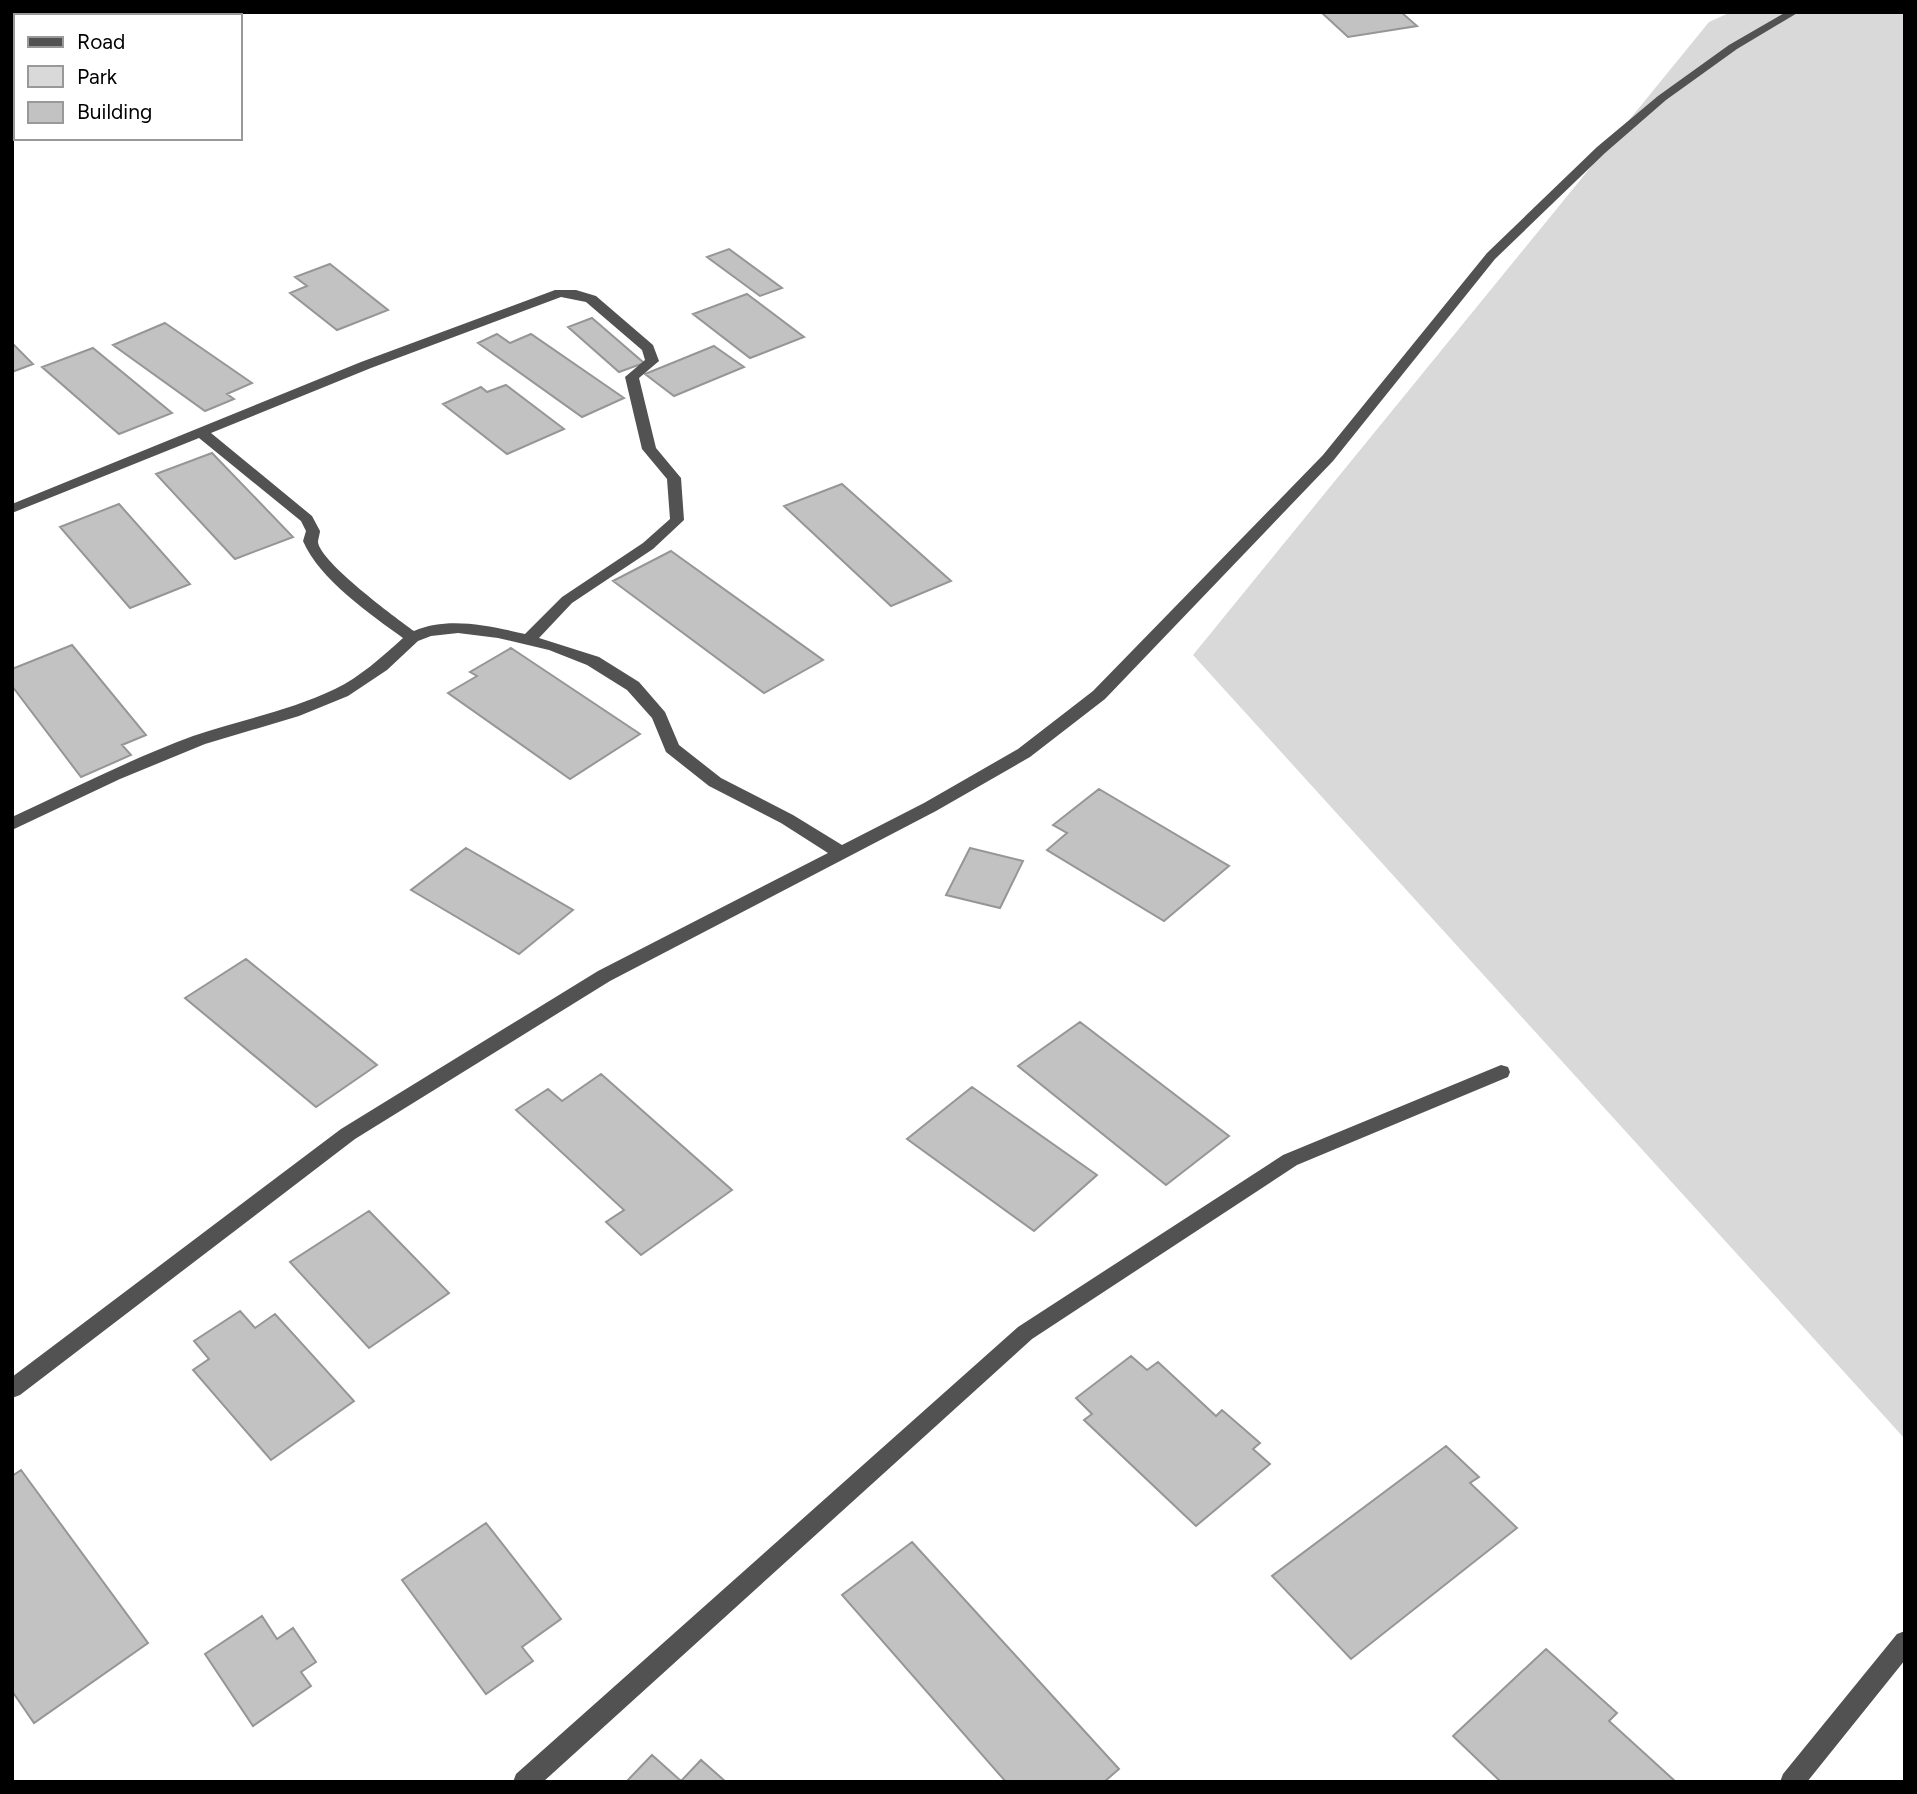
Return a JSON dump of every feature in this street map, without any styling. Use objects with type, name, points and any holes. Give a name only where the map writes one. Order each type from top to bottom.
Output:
[{"type":"street","points":[[12,1389],[348,1134],[604,976],[930,807],[1024,753],[1099,695],[1328,458],[1491,256],[1601,150],[1662,98],[1733,47],[1794,12]]},
{"type":"street","points":[[12,509],[366,365],[560,293],[576,294],[591,299],[648,348],[652,361],[632,377],[649,449],[674,478],[677,520],[648,546],[567,600],[528,640]]},
{"type":"street","points":[[201,432],[307,519],[313,531],[310,541],[316,555],[370,607],[413,638]]},
{"type":"street","points":[[12,824],[114,775],[199,740],[293,712],[342,692],[381,666],[413,638],[428,631],[458,628],[554,646],[593,661],[633,686],[659,716],[672,748],[715,782],[788,819],[841,853]]},
{"type":"street","points":[[525,1782],[1026,1333],[1290,1160],[1501,1072]]},
{"type":"street","points":[[1792,1782],[1905,1642]]},
{"type":"green space","points":[[1731,12],[1905,12],[1905,1439],[1193,655],[1709,22]]},
{"type":"building","points":[[1321,12],[1401,12],[1417,26],[1348,37]]},
{"type":"building","points":[[729,249],[782,288],[760,296],[707,257]]},
{"type":"building","points":[[330,264],[388,310],[337,330],[290,293],[307,286],[295,277]]},
{"type":"building","points":[[747,294],[804,337],[750,358],[693,314]]},
{"type":"building","points":[[592,318],[644,363],[619,372],[568,327]]},
{"type":"building","points":[[165,323],[252,383],[227,394],[234,399],[205,411],[113,345]]},
{"type":"building","points":[[497,334],[510,343],[531,334],[624,398],[582,417],[478,343]]},
{"type":"building","points":[[12,343],[33,364],[12,372]]},
{"type":"building","points":[[714,346],[744,367],[674,396],[645,374]]},
{"type":"building","points":[[93,348],[172,413],[119,434],[42,367]]},
{"type":"building","points":[[506,385],[564,429],[507,454],[443,404],[481,387],[487,392]]},
{"type":"building","points":[[212,453],[293,537],[235,559],[156,474]]},
{"type":"building","points":[[842,484],[951,581],[891,606],[784,506]]},
{"type":"building","points":[[119,504],[190,584],[130,608],[60,527]]},
{"type":"building","points":[[671,551],[823,660],[764,693],[613,581]]},
{"type":"building","points":[[72,645],[146,735],[122,745],[131,755],[81,777],[12,686],[12,669]]},
{"type":"building","points":[[511,648],[640,734],[570,779],[448,693],[477,676],[470,672]]},
{"type":"building","points":[[1099,789],[1229,866],[1164,921],[1047,850],[1067,833],[1053,825]]},
{"type":"building","points":[[466,848],[573,910],[519,954],[411,890]]},
{"type":"building","points":[[970,848],[1023,861],[1000,908],[946,895]]},
{"type":"building","points":[[246,959],[377,1065],[316,1107],[185,998]]},
{"type":"building","points":[[1080,1022],[1229,1136],[1166,1185],[1018,1066]]},
{"type":"building","points":[[601,1074],[732,1190],[641,1255],[606,1222],[624,1210],[516,1110],[548,1089],[562,1101]]},
{"type":"building","points":[[972,1087],[1097,1175],[1034,1231],[907,1139]]},
{"type":"building","points":[[369,1211],[449,1293],[369,1348],[290,1262]]},
{"type":"building","points":[[240,1311],[255,1328],[275,1314],[354,1401],[271,1460],[193,1370],[209,1359],[194,1341]]},
{"type":"building","points":[[1131,1356],[1147,1370],[1158,1362],[1216,1416],[1222,1410],[1260,1443],[1253,1449],[1270,1464],[1196,1526],[1084,1420],[1092,1414],[1076,1398]]},
{"type":"building","points":[[1446,1446],[1479,1477],[1470,1483],[1517,1528],[1351,1659],[1272,1576]]},
{"type":"building","points":[[21,1470],[148,1643],[34,1723],[12,1691],[12,1476]]},
{"type":"building","points":[[486,1523],[561,1619],[522,1647],[533,1661],[486,1694],[402,1580]]},
{"type":"building","points":[[912,1542],[1119,1769],[1104,1782],[1006,1782],[842,1595]]},
{"type":"building","points":[[262,1616],[277,1639],[293,1628],[316,1662],[301,1672],[311,1686],[253,1726],[205,1654]]},
{"type":"building","points":[[1546,1649],[1617,1713],[1609,1721],[1676,1782],[1501,1782],[1453,1736]]},
{"type":"building","points":[[652,1755],[681,1781],[701,1760],[726,1782],[626,1782]]}]
